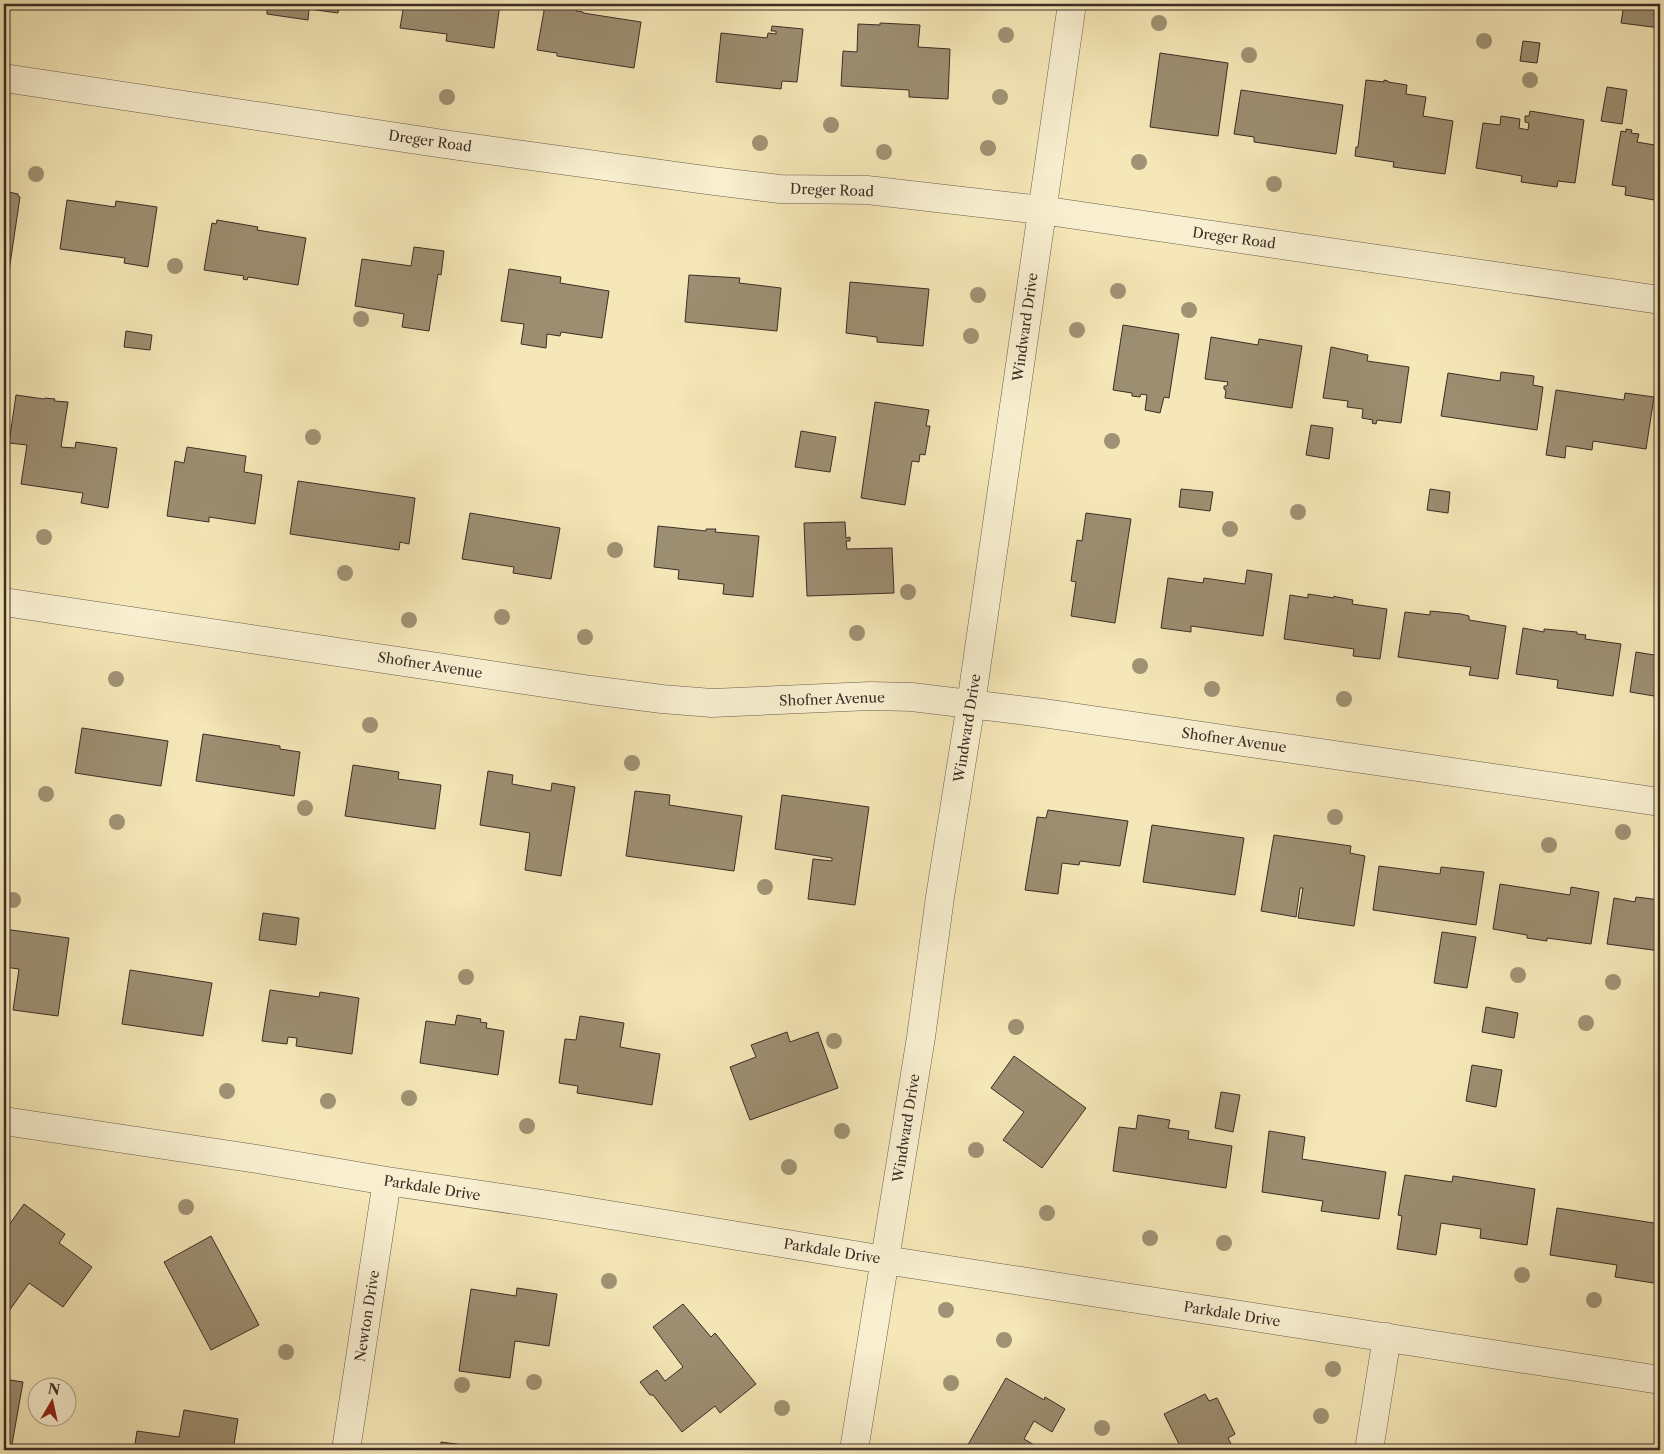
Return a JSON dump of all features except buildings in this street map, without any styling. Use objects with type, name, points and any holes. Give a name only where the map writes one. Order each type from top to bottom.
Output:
[{"type":"street","name":"Windward Drive","points":[[854,1450],[919,1047],[940,897],[971,704],[1072,4]]},
{"type":"street","name":"Dreger Road","points":[[4,78],[444,144],[713,181],[780,189],[867,190],[1041,210],[1660,300]]},
{"type":"street","name":"Shofner Avenue","points":[[4,602],[662,699],[712,702],[870,696],[912,697],[1660,802]]},
{"type":"street","name":"Parkdale Drive","points":[[4,1121],[257,1159],[885,1260],[1660,1380]]},
{"type":"street","name":"Newton Drive","points":[[346,1450],[388,1181]]},
{"type":"street","points":[[1369,1450],[1387,1337]]}]
